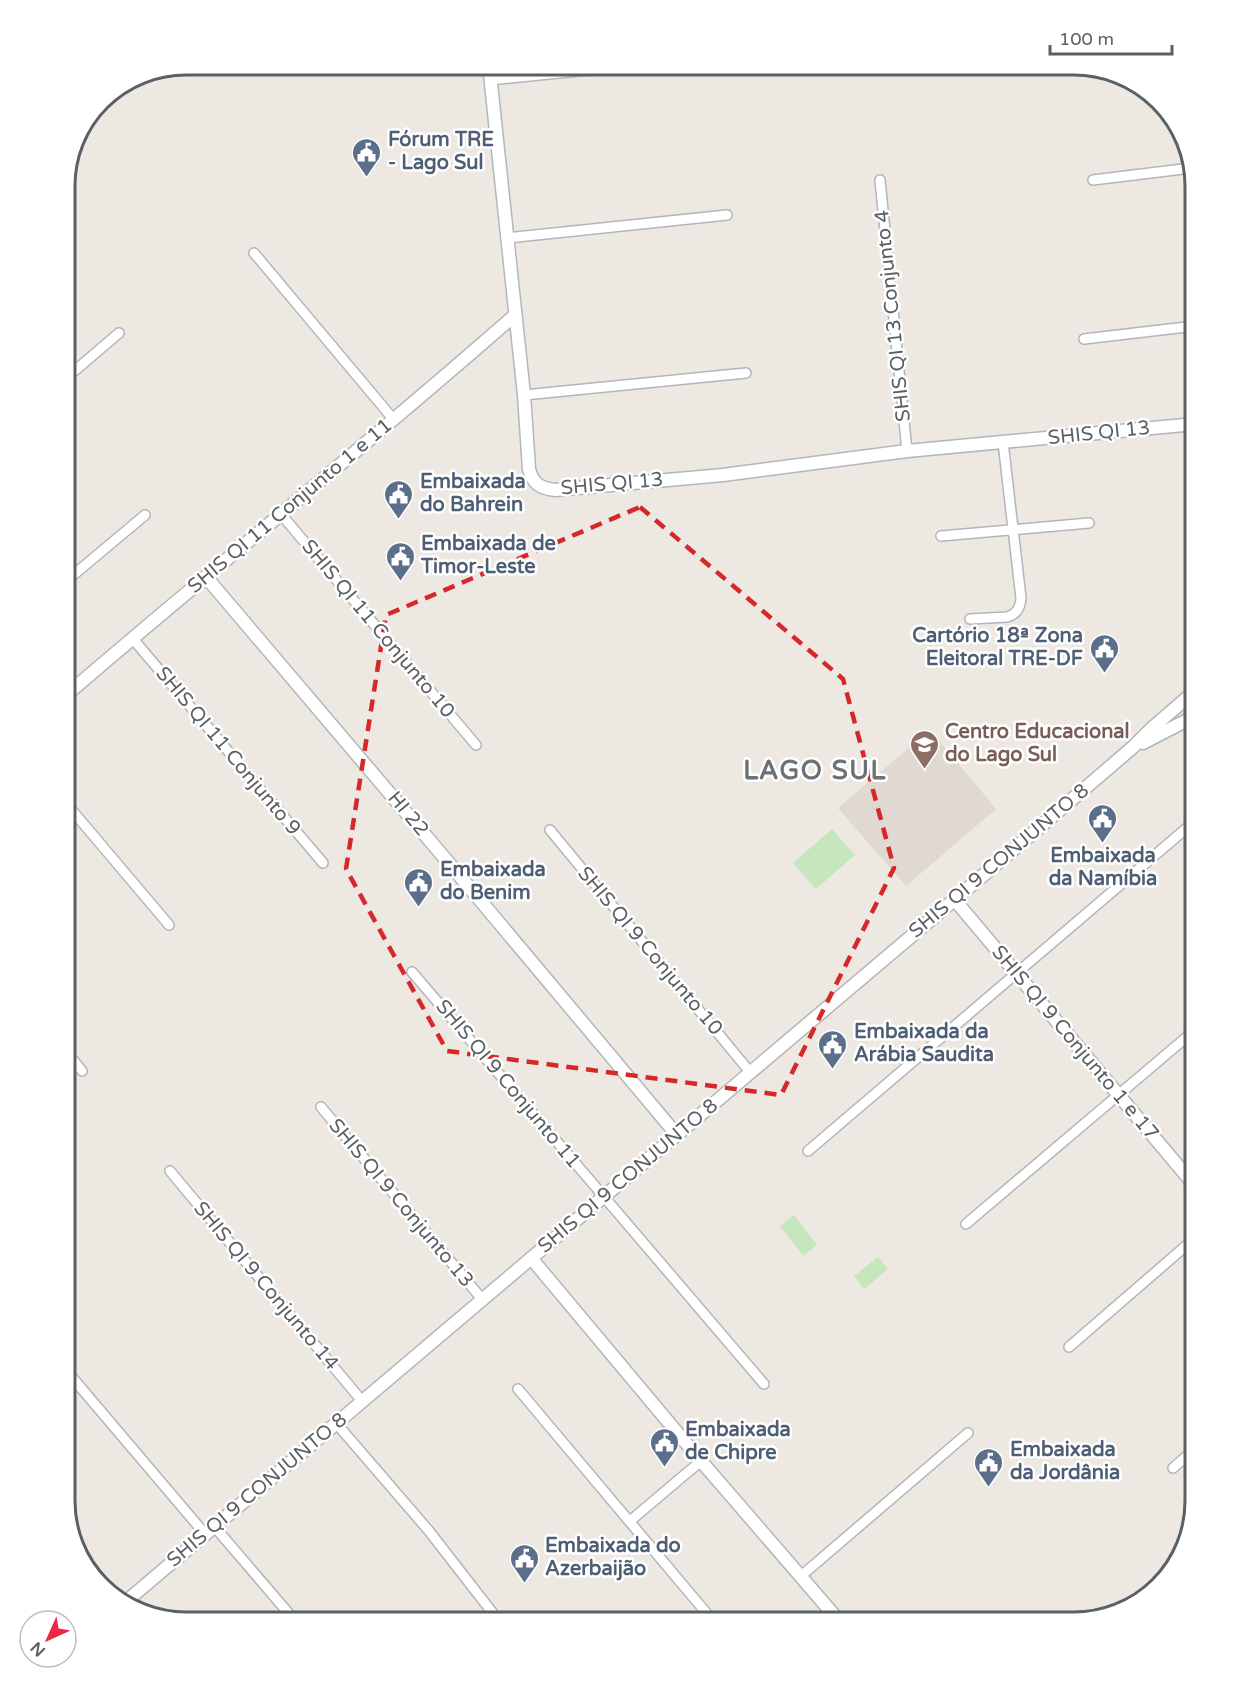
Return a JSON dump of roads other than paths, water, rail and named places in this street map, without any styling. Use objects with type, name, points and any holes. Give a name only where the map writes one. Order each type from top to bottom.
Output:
[{"type":"street","name":"SHIS QI 13","points":[[490,75],[524,395],[529,469],[531,478],[536,484],[555,490],[723,475],[907,451],[1185,425]]},
{"type":"street","points":[[490,80],[540,75]]},
{"type":"street","points":[[1093,180],[1184,169]]},
{"type":"street","name":"SHIS QI 13 Conjunto 4","points":[[880,180],[907,451]]},
{"type":"street","points":[[507,238],[727,215]]},
{"type":"street","points":[[254,253],[394,420]]},
{"type":"street","name":"SHIS QI 11 Conjunto 1 e 11","points":[[75,682],[133,639],[280,513],[394,420],[515,315]]},
{"type":"street","points":[[1084,339],[1185,327]]},
{"type":"street","points":[[75,370],[119,333]]},
{"type":"street","points":[[524,395],[746,373]]},
{"type":"street","points":[[970,620],[1007,617],[1013,615],[1020,606],[1021,598],[1003,442]]},
{"type":"street","name":"SHIS QI 11 Conjunto 10","points":[[280,513],[476,745]]},
{"type":"street","points":[[75,574],[145,515]]},
{"type":"street","points":[[941,536],[1089,523]]},
{"type":"street","name":"HI 22","points":[[206,577],[677,1135]]},
{"type":"street","name":"SHIS QI 11 Conjunto 9","points":[[133,639],[323,863]]},
{"type":"street","points":[[1133,747],[1185,701]]},
{"type":"street","points":[[1133,747],[1185,721]]},
{"type":"street","name":"SHIS QI 9 CONJUNTO 8","points":[[131,1597],[1133,747]]},
{"type":"street","points":[[75,814],[169,925]]},
{"type":"street","name":"SHIS QI 9 Conjunto 10","points":[[550,830],[750,1072]]},
{"type":"street","points":[[808,1151],[1185,830]]},
{"type":"street","name":"SHIS QI 9 Conjunto 1 e 17","points":[[954,899],[1185,1173]]},
{"type":"street","name":"SHIS QI 9 Conjunto 11","points":[[412,972],[764,1383]]},
{"type":"street","points":[[966,1224],[1185,1039]]},
{"type":"street","points":[[75,1062],[82,1071]]},
{"type":"street","name":"SHIS QI 9 Conjunto 13","points":[[321,1107],[482,1299]]},
{"type":"street","name":"SHIS QI 9 Conjunto 14","points":[[170,1171],[362,1401]]},
{"type":"street","points":[[1069,1347],[1185,1247]]},
{"type":"street","points":[[531,1258],[700,1461],[832,1612]]},
{"type":"street","points":[[75,1382],[205,1534]]},
{"type":"street","points":[[518,1389],[706,1612]]},
{"type":"street","points":[[336,1423],[429,1531],[492,1612]]},
{"type":"street","points":[[801,1576],[968,1433]]},
{"type":"street","points":[[1173,1468],[1185,1458]]},
{"type":"street","points":[[630,1521],[700,1461]]},
{"type":"street","points":[[214,1526],[287,1612]]},
{"type":"place","name":"Fórum TRE - Lago Sul","points":[[367,178]]},
{"type":"place","name":"Embaixada do Bahrein","points":[[399,520]]},
{"type":"place","name":"Embaixada de Timor-Leste","points":[[400,582]]},
{"type":"place","name":"Cartório 18ª Zona Eleitoral TRE-DF","points":[[1104,674]]},
{"type":"place","name":"Centro Educacional do Lago Sul","points":[[924,770]]},
{"type":"place","name":"Embaixada da Namíbia","points":[[1103,844]]},
{"type":"place","name":"Embaixada do Benim","points":[[419,908]]},
{"type":"place","name":"Embaixada da Arábia Saudita","points":[[833,1070]]},
{"type":"place","name":"Embaixada de Chipre","points":[[664,1468]]},
{"type":"place","name":"Embaixada da Jordânia","points":[[989,1488]]},
{"type":"place","name":"Embaixada do Azerbaijão","points":[[524,1584]]},
{"type":"district","name":"LAGO SUL","points":[[815,770]]}]
